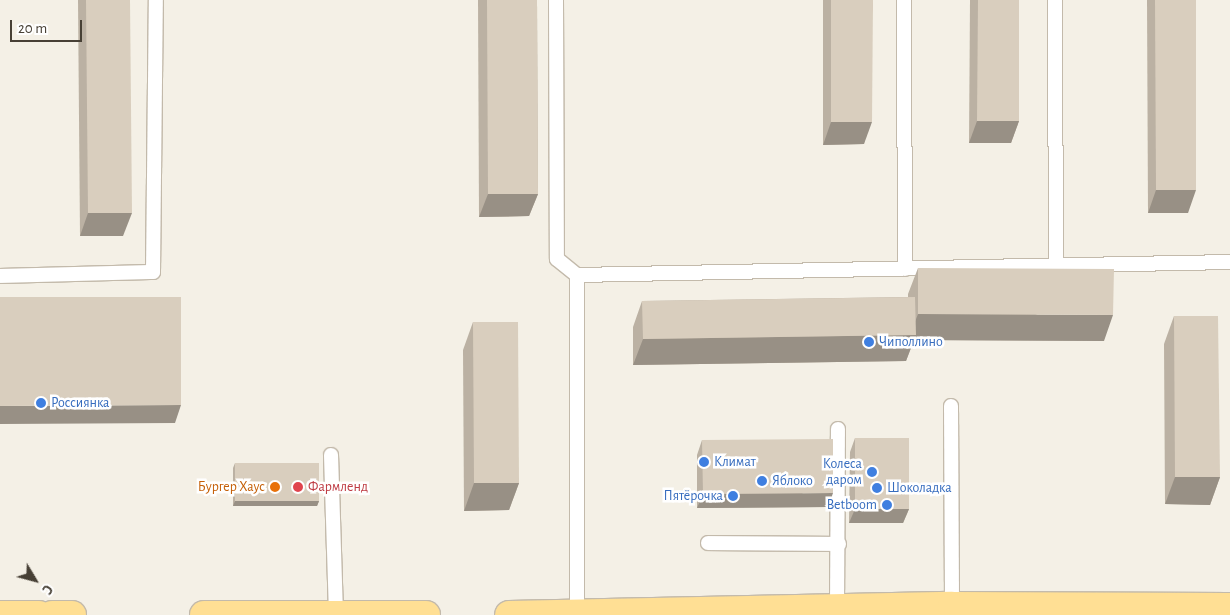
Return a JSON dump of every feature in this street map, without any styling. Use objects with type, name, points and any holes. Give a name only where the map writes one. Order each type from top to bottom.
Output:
[{"type":"main road","points":[[509,615],[771,613],[952,606],[1198,611],[1230,607]]},
{"type":"main road","points":[[0,615],[39,615]]},
{"type":"main road","points":[[52,615],[72,615]]},
{"type":"main road","points":[[204,615],[426,615]]},
{"type":"lane","points":[[0,276],[153,272],[156,0]]},
{"type":"lane","points":[[556,0],[558,259],[577,275],[1056,267],[1230,262]]},
{"type":"lane","points":[[904,0],[904,269]]},
{"type":"lane","points":[[1055,0],[1056,267]]},
{"type":"lane","points":[[577,275],[577,614]]},
{"type":"lane","points":[[951,406],[952,606]]},
{"type":"lane","points":[[837,610],[839,544],[838,429]]},
{"type":"lane","points":[[331,455],[336,614]]},
{"type":"lane","points":[[708,543],[839,544]]},
{"type":"building","points":[[86,0],[130,0],[132,213],[88,213]]},
{"type":"building","points":[[487,0],[537,0],[538,194],[488,194]]},
{"type":"building","points":[[831,0],[873,0],[872,122],[831,122]]},
{"type":"building","points":[[978,0],[1019,0],[1019,121],[977,121]]},
{"type":"building","points":[[1155,0],[1196,0],[1196,190],[1156,190]]},
{"type":"building","points":[[918,268],[1114,269],[1113,315],[918,314]]},
{"type":"building","points":[[0,297],[181,297],[181,405],[0,406]]},
{"type":"building","points":[[915,297],[916,335],[643,339],[642,301]]},
{"type":"building","points":[[1174,316],[1218,316],[1220,477],[1175,477]]},
{"type":"building","points":[[473,322],[518,322],[519,483],[474,483]]},
{"type":"building","name":"Шоколадка","points":[[855,438],[909,438],[909,509],[855,509]]},
{"type":"building","name":"Яблоко","points":[[833,439],[833,493],[703,494],[702,440]]},
{"type":"building","name":"Бургер Хаус","points":[[235,463],[319,463],[319,501],[235,501]]},
{"type":"place","name":"Чиполлино","points":[[869,342]]},
{"type":"place","name":"Россиянка","points":[[41,403]]},
{"type":"place","name":"Климат","points":[[704,462]]},
{"type":"place","name":"Колеса даром","points":[[872,472]]},
{"type":"place","name":"Яблоко","points":[[762,481]]},
{"type":"place","name":"Бургер Хаус","points":[[275,487]]},
{"type":"place","name":"Фармленд","points":[[298,487]]},
{"type":"place","name":"Шоколадка","points":[[877,488]]},
{"type":"place","name":"Пятёрочка","points":[[733,496]]},
{"type":"place","name":"Betboom","points":[[887,505]]}]
